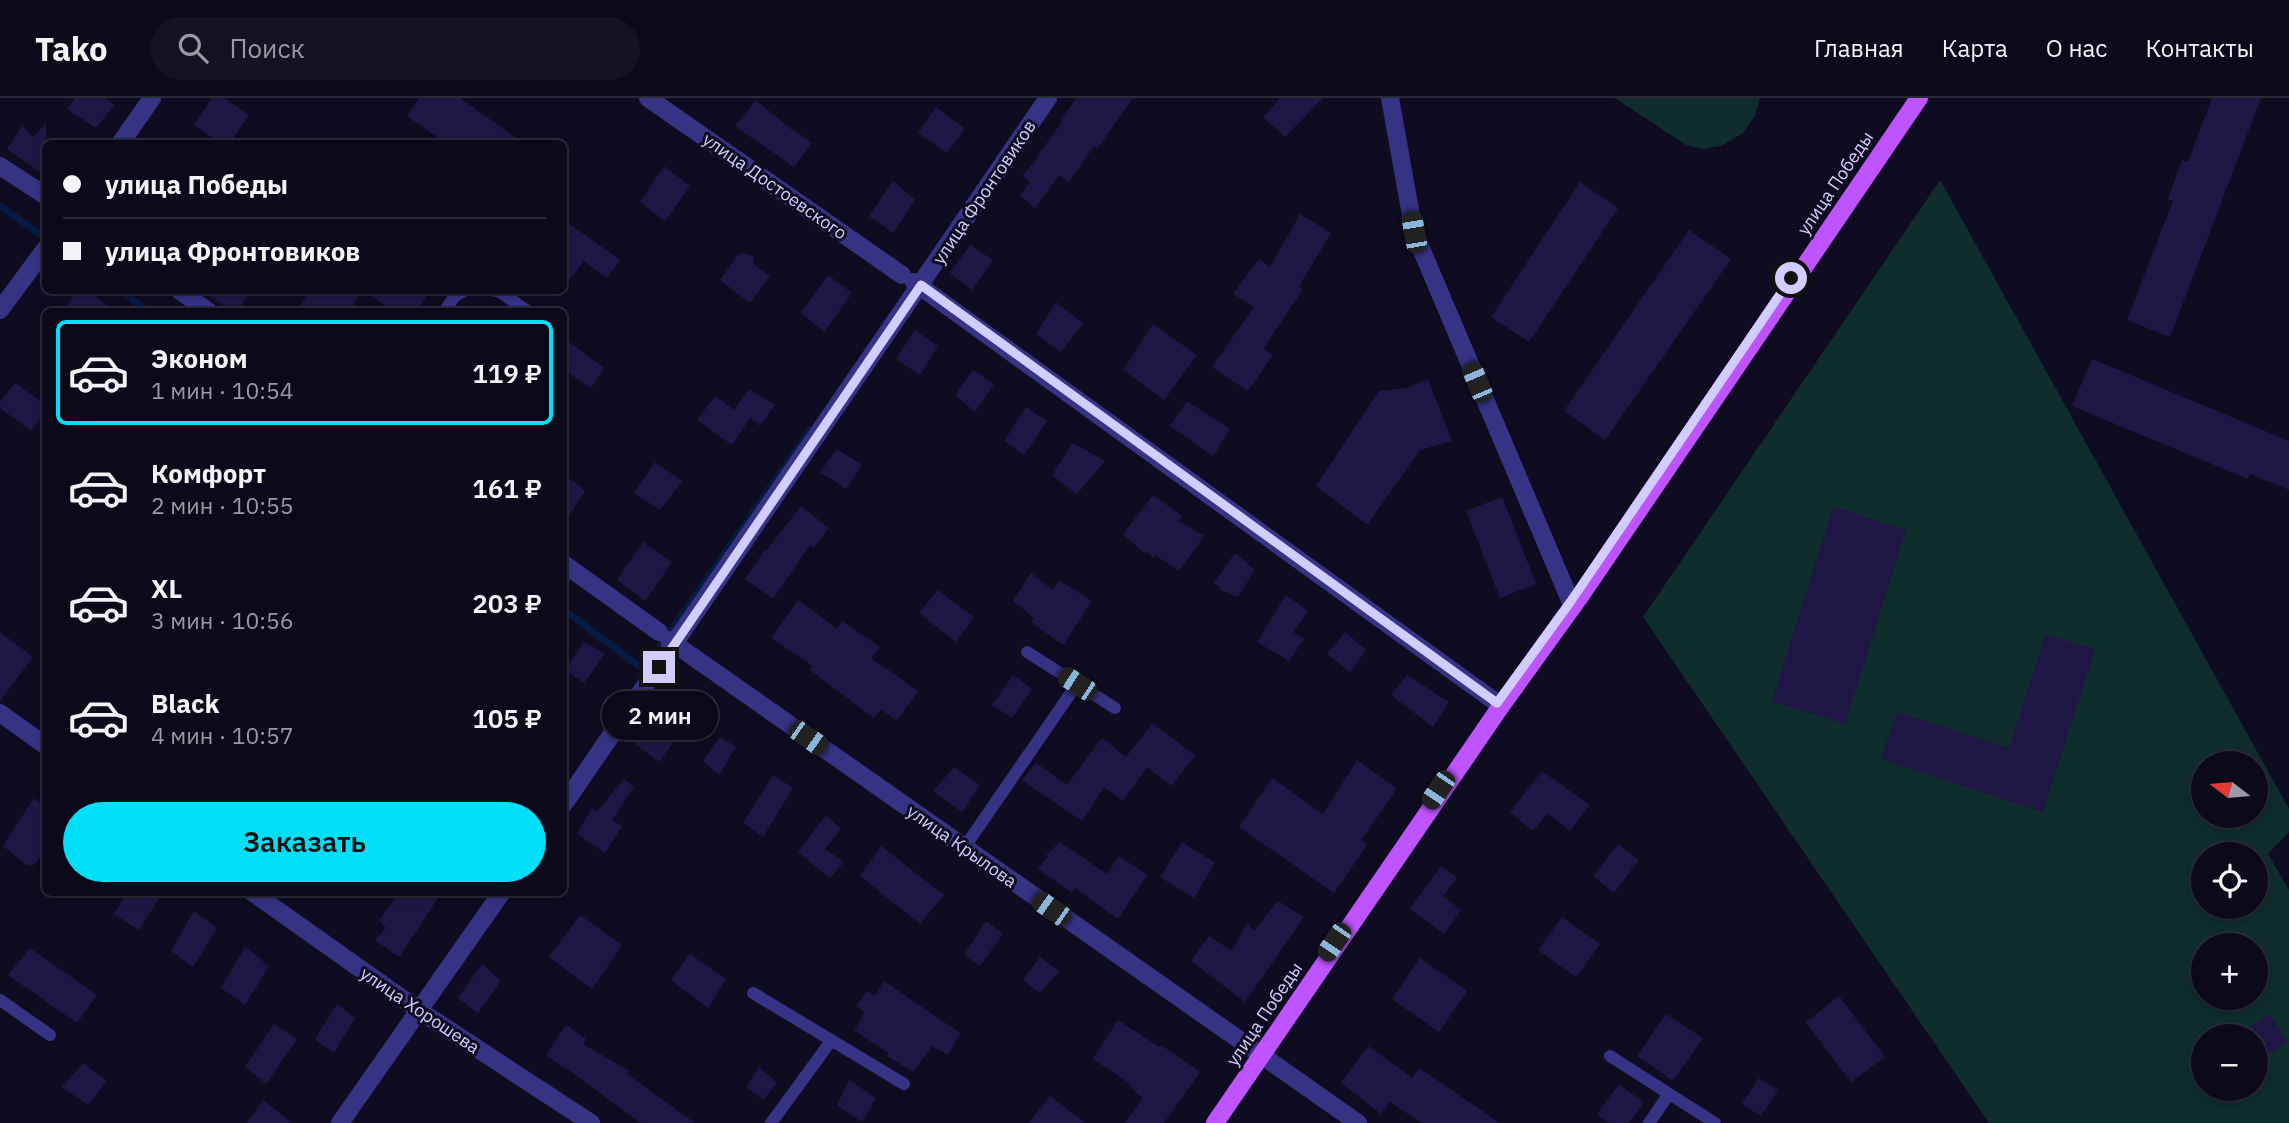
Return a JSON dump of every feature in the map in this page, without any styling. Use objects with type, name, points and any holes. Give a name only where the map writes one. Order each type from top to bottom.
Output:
[{"type":"main road","name":"улица Победы","points":[[1215,1123],[1497,703],[1572,604],[1913,98]]},
{"type":"main road","name":"улица Победы","points":[[1210,1123],[1572,604],[1919,98]]},
{"type":"street","points":[[123,140],[152,98]]},
{"type":"street","name":"улица Достоевского","points":[[648,98],[912,281],[1497,703]]},
{"type":"street","name":"улица Фронтовиков","points":[[567,799],[668,639],[912,281],[1048,98]]},
{"type":"street","points":[[1390,98],[1414,232],[1572,604]]},
{"type":"street","points":[[0,166],[42,193]]},
{"type":"street","points":[[0,310],[42,253]]},
{"type":"street","points":[[184,294],[204,308]]},
{"type":"street","name":"улица Крылова","points":[[567,566],[1358,1123]]},
{"type":"street","points":[[0,713],[42,743]]},
{"type":"street","name":"улица Хорошева","points":[[258,896],[420,1011],[591,1123]]},
{"type":"street","points":[[340,1123],[499,896]]},
{"type":"lane","points":[[447,308],[459,294]]},
{"type":"lane","points":[[503,294],[522,308]]},
{"type":"lane","points":[[1027,652],[1115,708]]},
{"type":"lane","points":[[964,848],[1077,684]]},
{"type":"lane","points":[[753,993],[904,1084]]},
{"type":"lane","points":[[0,1000],[50,1035]]},
{"type":"lane","points":[[771,1123],[831,1041]]},
{"type":"lane","points":[[1610,1056],[1715,1123]]},
{"type":"lane","points":[[1649,1123],[1669,1094]]},
{"type":"green space","points":[[1615,98],[1760,98],[1755,116],[1743,133],[1721,146],[1703,149],[1686,145]]},
{"type":"green space","points":[[1940,180],[2257,751],[2191,751],[2191,828],[2268,828],[2268,771],[2289,809],[2289,832],[2268,854],[2289,890],[2289,1123],[1989,1123],[1643,617]]},
{"type":"building","points":[[75,98],[105,98],[114,105],[96,128],[67,109]]},
{"type":"building","points":[[212,98],[224,98],[249,115],[232,140],[215,140],[194,125]]},
{"type":"building","points":[[419,98],[460,98],[519,140],[441,140],[407,116]]},
{"type":"building","points":[[1077,98],[1133,98],[1097,149],[1094,146],[1069,182],[1059,175],[1035,208],[1020,196],[1030,182],[1022,176],[1037,159],[1062,122],[1060,120]]},
{"type":"building","points":[[1280,98],[1323,98],[1285,137],[1263,117]]},
{"type":"building","points":[[2212,98],[2261,98],[2170,337],[2127,320],[2173,201],[2168,199],[2182,160],[2188,162]]},
{"type":"building","points":[[756,100],[812,143],[794,167],[735,126]]},
{"type":"building","points":[[936,107],[965,129],[947,153],[918,133]]},
{"type":"building","points":[[46,123],[46,140],[42,140],[42,173],[7,149],[22,126],[33,137]]},
{"type":"building","points":[[664,166],[690,186],[665,221],[640,202]]},
{"type":"building","points":[[893,181],[915,200],[893,233],[869,216]]},
{"type":"building","points":[[1580,182],[1618,208],[1529,342],[1491,317]]},
{"type":"building","points":[[1300,214],[1331,233],[1299,286],[1303,289],[1263,349],[1273,355],[1248,391],[1212,367],[1254,307],[1233,294],[1259,259],[1270,267]]},
{"type":"building","points":[[567,222],[620,260],[607,278],[584,261],[567,283]]},
{"type":"building","points":[[1689,230],[1731,259],[1605,440],[1564,411]]},
{"type":"building","points":[[970,245],[993,260],[972,290],[950,273]]},
{"type":"building","points":[[742,253],[753,256],[754,265],[770,276],[750,303],[720,280]]},
{"type":"building","points":[[828,275],[852,293],[824,332],[801,313]]},
{"type":"building","points":[[74,294],[94,294],[109,308],[65,308]]},
{"type":"building","points":[[207,294],[248,294],[240,308],[227,308]]},
{"type":"building","points":[[307,294],[359,296],[352,308],[299,308]]},
{"type":"building","points":[[369,294],[428,294],[419,308],[389,308]]},
{"type":"building","points":[[1056,302],[1083,323],[1061,352],[1036,334]]},
{"type":"building","points":[[1153,324],[1197,355],[1164,400],[1123,370]]},
{"type":"building","points":[[915,330],[938,346],[920,375],[896,359]]},
{"type":"building","points":[[567,340],[604,368],[591,388],[567,372]]},
{"type":"building","points":[[2092,359],[2289,441],[2289,490],[2250,474],[2248,479],[2072,406]]},
{"type":"building","points":[[973,370],[994,384],[975,412],[955,395]]},
{"type":"building","points":[[1428,379],[1452,441],[1420,450],[1367,525],[1316,486],[1379,391],[1407,388]]},
{"type":"building","points":[[15,383],[42,402],[42,416],[31,431],[0,408],[0,402]]},
{"type":"building","points":[[749,389],[775,405],[760,426],[750,418],[732,445],[697,420],[715,396],[734,410]]},
{"type":"building","points":[[1187,401],[1230,429],[1213,456],[1170,426]]},
{"type":"building","points":[[1026,407],[1047,421],[1024,455],[1004,441]]},
{"type":"building","points":[[1073,443],[1105,461],[1077,494],[1052,475]]},
{"type":"building","points":[[837,449],[862,465],[846,489],[820,472]]},
{"type":"building","points":[[655,462],[682,481],[660,510],[634,493]]},
{"type":"building","points":[[567,476],[585,491],[567,518]]},
{"type":"building","points":[[1153,495],[1182,516],[1179,521],[1204,536],[1179,571],[1155,555],[1154,558],[1146,551],[1144,553],[1123,534]]},
{"type":"building","points":[[1502,497],[1536,584],[1500,598],[1466,511]]},
{"type":"building","points":[[801,506],[829,528],[814,548],[810,545],[773,599],[745,579]]},
{"type":"building","points":[[1833,507],[1906,530],[1845,724],[1772,701]]},
{"type":"building","points":[[643,542],[672,562],[645,601],[617,580]]},
{"type":"building","points":[[1235,553],[1255,570],[1238,597],[1219,589],[1214,583]]},
{"type":"building","points":[[1031,573],[1053,590],[1059,580],[1092,601],[1063,645],[1031,622],[1034,618],[1013,601]]},
{"type":"building","points":[[938,590],[974,617],[956,642],[919,613]]},
{"type":"building","points":[[1286,595],[1308,611],[1293,632],[1304,639],[1289,661],[1257,642]]},
{"type":"building","points":[[798,600],[837,629],[842,621],[880,647],[871,658],[918,691],[897,721],[881,709],[874,718],[810,670],[813,666],[771,638]]},
{"type":"building","points":[[0,632],[33,657],[0,701]]},
{"type":"building","points":[[1345,632],[1366,650],[1350,672],[1327,654]]},
{"type":"building","points":[[2046,634],[2095,650],[2043,812],[1881,759],[1897,712],[2009,748]]},
{"type":"building","points":[[584,642],[605,654],[584,683],[567,671],[567,667]]},
{"type":"building","points":[[1013,675],[1032,689],[1012,718],[992,705]]},
{"type":"building","points":[[1407,675],[1449,702],[1433,727],[1391,695]]},
{"type":"building","points":[[661,698],[690,719],[659,762],[634,743]]},
{"type":"building","points":[[1153,723],[1195,756],[1171,786],[1147,767],[1123,801],[1104,787],[1082,821],[1022,780],[1036,763],[1067,785],[1102,738],[1126,757]]},
{"type":"building","points":[[720,737],[736,747],[719,775],[703,761]]},
{"type":"building","points":[[1357,760],[1397,789],[1361,840],[1367,845],[1334,893],[1239,827],[1272,778],[1323,814]]},
{"type":"building","points":[[954,767],[980,785],[962,812],[933,791]]},
{"type":"building","points":[[1542,771],[1590,805],[1570,831],[1547,813],[1533,831],[1510,812]]},
{"type":"building","points":[[773,775],[793,788],[763,837],[743,823]]},
{"type":"building","points":[[624,779],[634,787],[612,820],[622,826],[605,853],[577,834],[592,808],[597,812]]},
{"type":"building","points":[[34,798],[42,804],[42,854],[34,865],[27,865],[3,846]]},
{"type":"building","points":[[826,815],[841,829],[825,849],[844,862],[830,878],[798,852]]},
{"type":"building","points":[[1060,842],[1107,874],[1119,856],[1147,875],[1118,919],[1075,888],[1072,893],[1038,869],[1048,856],[1046,855]]},
{"type":"building","points":[[1182,842],[1215,863],[1194,898],[1160,877]]},
{"type":"building","points":[[1618,844],[1639,860],[1614,893],[1593,876]]},
{"type":"building","points":[[881,846],[944,895],[920,924],[860,876]]},
{"type":"building","points":[[1441,866],[1457,878],[1443,896],[1461,910],[1444,934],[1410,909]]},
{"type":"building","points":[[125,896],[160,896],[139,930],[114,914]]},
{"type":"building","points":[[397,896],[439,896],[399,957],[375,940],[386,928],[379,920]]},
{"type":"building","points":[[1278,901],[1304,917],[1245,1002],[1191,961],[1209,936],[1232,951],[1247,923],[1254,931]]},
{"type":"building","points":[[194,911],[217,928],[193,967],[171,951]]},
{"type":"building","points":[[580,915],[622,945],[592,989],[549,957]]},
{"type":"building","points":[[1562,917],[1600,944],[1576,977],[1538,950]]},
{"type":"building","points":[[986,921],[1003,934],[980,966],[964,955]]},
{"type":"building","points":[[245,947],[269,966],[245,1005],[221,988]]},
{"type":"building","points":[[30,948],[97,995],[77,1023],[8,975]]},
{"type":"building","points":[[690,954],[726,979],[708,1008],[671,980]]},
{"type":"building","points":[[1040,957],[1059,971],[1040,993],[1023,980]]},
{"type":"building","points":[[1420,958],[1467,991],[1439,1032],[1392,999]]},
{"type":"building","points":[[482,964],[501,981],[478,1013],[458,998]]},
{"type":"building","points":[[884,981],[960,1033],[948,1055],[932,1046],[913,1072],[854,1030],[865,1013],[856,1006],[867,991],[874,996]]},
{"type":"building","points":[[1839,996],[1885,1057],[1851,1082],[1806,1022]]},
{"type":"building","points":[[337,1004],[355,1018],[334,1053],[315,1039]]},
{"type":"building","points":[[1666,1014],[1703,1038],[1673,1081],[1637,1056]]},
{"type":"building","points":[[2270,1014],[2287,1042],[2268,1054],[2268,1024],[2254,1024]]},
{"type":"building","points":[[1118,1020],[1200,1072],[1164,1123],[1125,1123],[1143,1098],[1130,1087],[1132,1085],[1093,1059]]},
{"type":"building","points":[[274,1024],[297,1039],[266,1084],[245,1067]]},
{"type":"building","points":[[566,1025],[586,1039],[583,1044],[629,1071],[627,1074],[695,1123],[641,1123],[546,1055]]},
{"type":"building","points":[[1368,1046],[1412,1078],[1419,1068],[1500,1123],[1422,1123],[1390,1102],[1381,1114],[1341,1083]]},
{"type":"building","points":[[83,1063],[107,1081],[88,1105],[62,1087]]},
{"type":"building","points":[[759,1067],[777,1083],[763,1100],[746,1087]]},
{"type":"building","points":[[1759,1078],[1778,1090],[1761,1116],[1742,1104]]},
{"type":"building","points":[[849,1080],[876,1098],[862,1122],[837,1105]]},
{"type":"building","points":[[1619,1084],[1644,1103],[1629,1123],[1609,1123],[1597,1114]]},
{"type":"building","points":[[1050,1096],[1086,1123],[1029,1123]]},
{"type":"building","points":[[263,1100],[292,1123],[247,1123]]},
{"type":"waterway","points":[[0,206],[42,235]]},
{"type":"waterway","points":[[125,294],[144,308]]},
{"type":"waterway","points":[[567,612],[644,670],[810,430]]},
{"type":"route","points":[[659,667],[921,285],[1497,703],[1571,601],[1791,278]]}]
